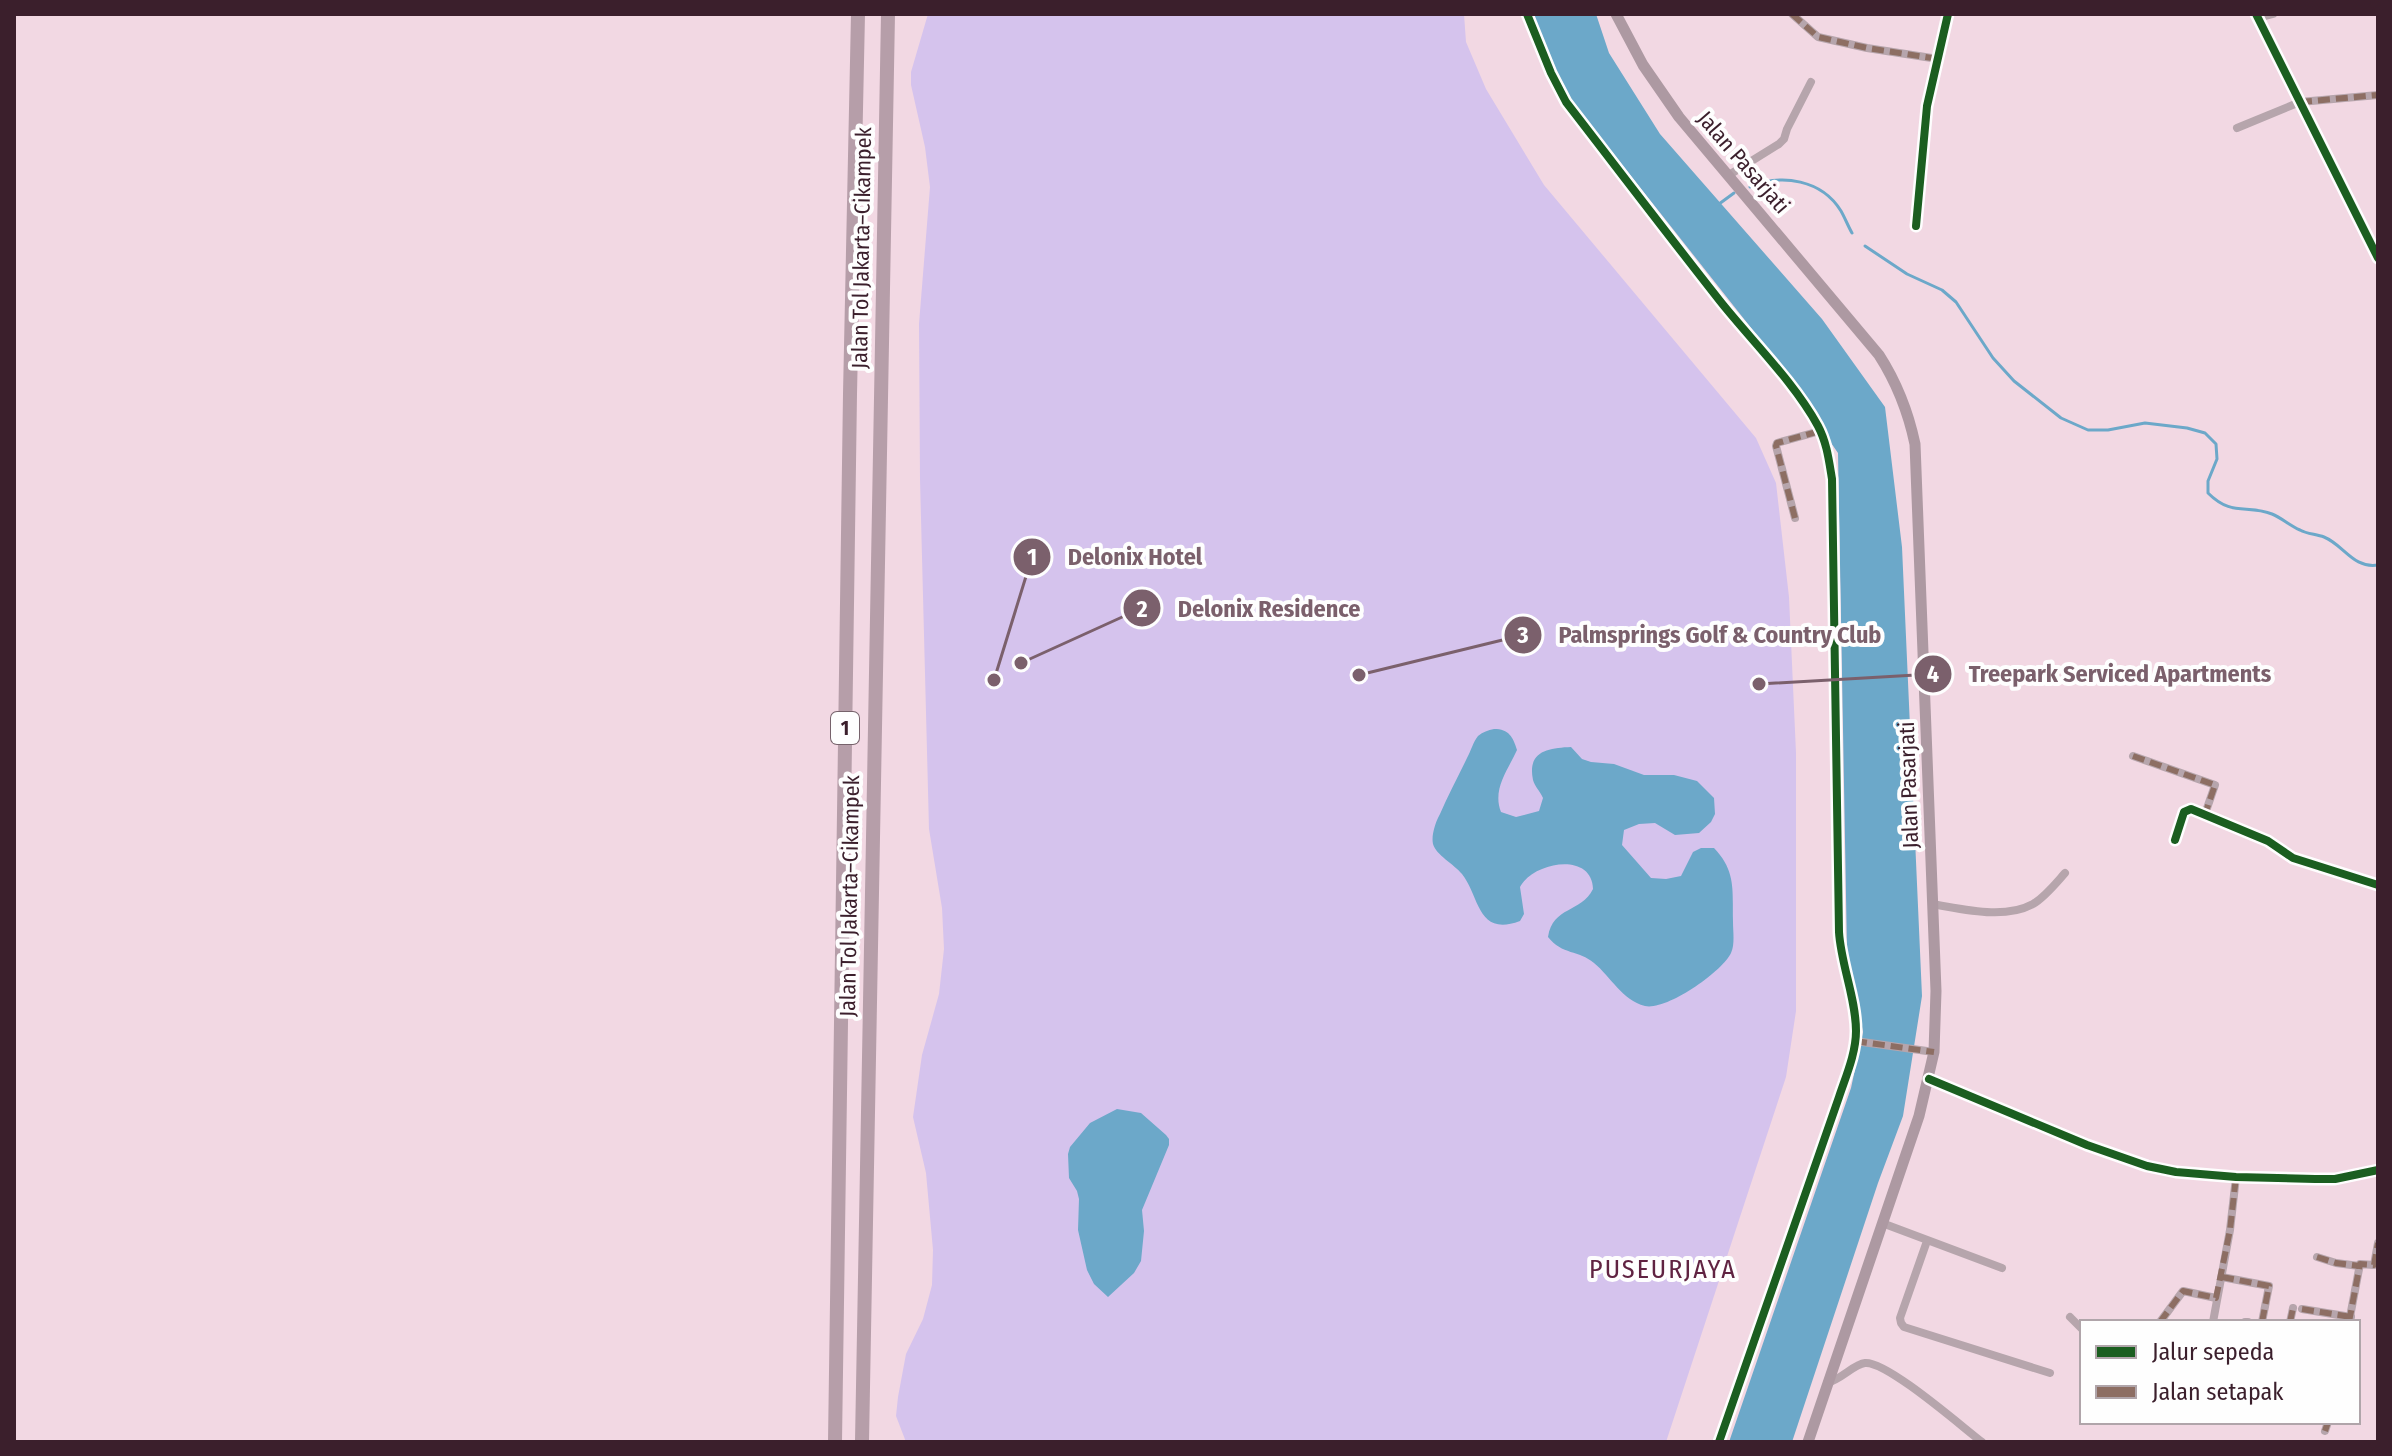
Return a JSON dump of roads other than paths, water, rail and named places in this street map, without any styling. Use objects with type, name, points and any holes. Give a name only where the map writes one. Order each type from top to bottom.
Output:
[{"type":"highway","name":"Jalan Tol Jakarta–Cikampek","points":[[835,1442],[858,14]]},
{"type":"highway","name":"Jalan Tol Jakarta–Cikampek","points":[[862,1442],[888,14]]},
{"type":"main road","name":"Jalan Pasarjati","points":[[1616,14],[1643,65],[1699,142],[1879,355],[1898,385],[1915,444],[1936,1012],[1934,1052],[1919,1116],[1808,1442]]},
{"type":"main road","points":[[2257,16],[2378,258]]},
{"type":"street","points":[[1527,14],[1566,102],[1810,413],[1828,454],[1832,479],[1839,932],[1854,1010],[1855,1041],[1834,1112],[1719,1442]]},
{"type":"street","points":[[1792,14],[1818,37],[1938,59]]},
{"type":"street","points":[[1916,226],[1926,116],[1948,14]]},
{"type":"street","points":[[2257,16],[2273,14]]},
{"type":"street","points":[[1729,175],[1784,139],[1811,82]]},
{"type":"street","points":[[2237,128],[2300,102],[2378,95]]},
{"type":"street","points":[[1795,518],[1776,446],[1777,443],[1820,431]]},
{"type":"street","points":[[2133,756],[2215,785],[2205,814]]},
{"type":"street","points":[[2175,840],[2186,809],[2268,841],[2293,858],[2378,885]]},
{"type":"street","points":[[1932,904],[1974,911],[2016,910],[2033,904],[2065,873]]},
{"type":"street","points":[[1855,1041],[1934,1052]]},
{"type":"street","points":[[1929,1079],[2137,1163],[2176,1172],[2335,1179],[2378,1170]]},
{"type":"street","points":[[2213,1320],[2236,1177]]},
{"type":"street","points":[[1882,1223],[2002,1268]]},
{"type":"street","points":[[1927,1241],[1900,1318],[1904,1327],[2050,1373]]},
{"type":"street","points":[[2317,1257],[2336,1263],[2376,1265],[2378,1243]]},
{"type":"street","points":[[2291,1320],[2297,1309],[2350,1319],[2359,1266]]},
{"type":"street","points":[[2222,1277],[2269,1286],[2262,1320]]},
{"type":"street","points":[[2161,1320],[2183,1291],[2216,1298]]},
{"type":"street","points":[[2070,1317],[2080,1327]]},
{"type":"street","points":[[1827,1383],[1843,1377],[1856,1365],[1876,1365],[1906,1383],[1982,1442]]},
{"type":"water","points":[[1533,14],[1596,14],[1609,53],[1660,134],[1822,319],[1885,407],[1902,547],[1922,996],[1903,1116],[1792,1442],[1729,1442],[1851,1088],[1863,1032],[1847,951],[1838,453],[1759,338],[1559,82]]},
{"type":"water","points":[[1494,729],[1510,735],[1517,750],[1498,795],[1501,812],[1516,817],[1539,811],[1543,798],[1534,782],[1532,770],[1536,757],[1547,750],[1571,747],[1582,759],[1591,762],[1614,764],[1644,775],[1674,775],[1697,781],[1714,798],[1715,814],[1699,833],[1675,835],[1655,823],[1639,824],[1624,830],[1622,845],[1651,878],[1681,876],[1693,852],[1701,848],[1714,848],[1721,857],[1727,865],[1732,883],[1733,942],[1731,953],[1717,970],[1679,996],[1654,1006],[1645,1006],[1630,999],[1594,963],[1553,943],[1548,937],[1555,920],[1582,902],[1593,889],[1590,877],[1583,869],[1573,865],[1549,867],[1527,878],[1520,887],[1524,914],[1520,921],[1506,925],[1487,919],[1462,874],[1435,848],[1433,836],[1437,820],[1475,741],[1482,733]]},
{"type":"water","points":[[1117,1109],[1141,1113],[1166,1135],[1169,1145],[1142,1210],[1144,1231],[1141,1261],[1134,1273],[1108,1297],[1094,1284],[1087,1270],[1078,1230],[1079,1199],[1069,1178],[1068,1154],[1070,1147],[1090,1123]]},
{"type":"waterway","points":[[1750,187],[1775,180],[1812,186],[1833,200],[1852,233]]},
{"type":"waterway","points":[[1719,204],[1734,193]]},
{"type":"waterway","points":[[1865,246],[1907,274],[1942,290],[1956,302],[1993,358],[2014,381],[2061,418],[2088,430],[2108,430],[2145,423],[2205,433],[2216,444],[2217,459],[2208,481],[2208,493],[2217,500],[2232,508],[2272,514],[2303,531],[2324,537],[2355,560],[2378,565]]},
{"type":"place","name":"Delonix Residence","points":[[1021,663]]},
{"type":"place","name":"Palmsprings Golf & Country Club","points":[[1359,675]]},
{"type":"place","name":"Delonix Hotel","points":[[994,680]]},
{"type":"place","name":"Treepark Serviced Apartments","points":[[1759,684]]},
{"type":"district","name":"PUSEURJAYA","points":[[1663,1269]]}]
